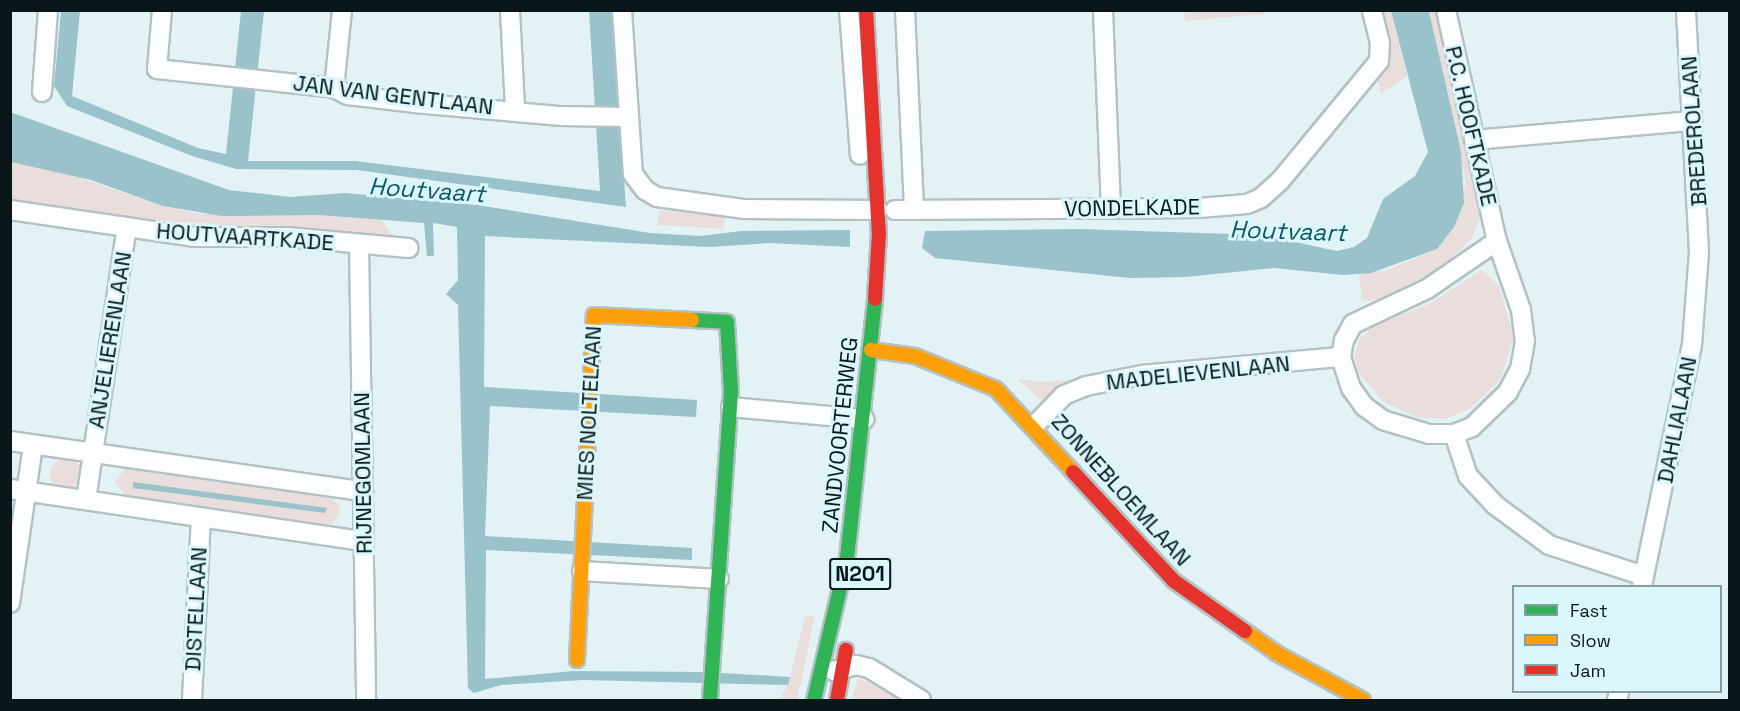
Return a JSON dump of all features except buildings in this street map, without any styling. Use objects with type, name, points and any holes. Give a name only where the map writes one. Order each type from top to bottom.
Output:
[{"type":"street","points":[[42,92],[48,10]]},
{"type":"street","name":"JAN VAN GENTLAAN","points":[[162,10],[157,69],[334,88],[348,95],[403,101],[515,109],[596,118],[626,117]]},
{"type":"street","points":[[334,88],[342,10]]},
{"type":"street","points":[[510,10],[515,109]]},
{"type":"street","name":"VONDELKADE","points":[[622,10],[626,117],[633,174],[657,197],[743,209],[885,210],[1199,208],[1247,204],[1261,198],[1281,181],[1379,62],[1380,43],[1372,10]]},
{"type":"street","points":[[849,10],[885,210]]},
{"type":"street","name":"N201","points":[[866,10],[885,210]]},
{"type":"street","points":[[905,10],[914,209]]},
{"type":"street","points":[[1103,10],[1112,209]]},
{"type":"street","name":"P.C. HOOFTKADE","points":[[1446,10],[1497,241],[1521,310],[1525,341],[1520,369],[1508,392],[1486,417],[1454,434]]},
{"type":"street","name":"BREDEROLAAN","points":[[1686,10],[1699,252]]},
{"type":"street","points":[[1474,140],[1692,121]]},
{"type":"street","name":"HOUTVAARTKADE","points":[[10,210],[194,237],[286,237],[409,248]]},
{"type":"street","name":"ZANDVOORTERWEG","points":[[814,700],[822,674],[847,558],[866,419],[878,241],[885,210]]},
{"type":"street","name":"ANJELIERENLAAN","points":[[86,500],[127,228]]},
{"type":"street","points":[[1497,241],[1427,289],[1353,324],[1344,340],[1341,357],[1351,388],[1364,406],[1383,420],[1429,434],[1454,434],[1468,476],[1495,505],[1549,545],[1643,581]]},
{"type":"street","name":"RIJNEGOMLAAN","points":[[359,245],[366,700]]},
{"type":"street","name":"DAHLIALAAN","points":[[1643,581],[1692,345],[1699,252]]},
{"type":"street","name":"MIES NOLTELAAN","points":[[577,660],[594,315],[726,322],[731,407]]},
{"type":"street","name":"ZONNEBLOEMLAAN","points":[[871,350],[915,356],[987,385],[1034,426],[1103,508],[1173,580],[1276,653],[1363,700]]},
{"type":"street","name":"MADELIEVENLAAN","points":[[1034,426],[1064,395],[1086,386],[1142,375],[1341,357]]},
{"type":"street","points":[[710,694],[731,407],[866,419]]},
{"type":"street","points":[[10,441],[363,491]]},
{"type":"street","points":[[10,603],[18,490],[33,445]]},
{"type":"street","points":[[18,490],[364,540]]},
{"type":"street","name":"DISTELLAAN","points":[[192,700],[201,518]]},
{"type":"street","points":[[582,565],[719,579]]},
{"type":"street","points":[[837,700],[849,638]]},
{"type":"street","points":[[822,674],[856,665],[869,668],[921,700]]},
{"type":"shaded area","points":[[1184,11],[1264,11],[1264,14],[1185,21]]},
{"type":"shaded area","points":[[1382,11],[1391,11],[1407,76],[1381,94],[1377,78],[1391,64]]},
{"type":"shaded area","points":[[1429,11],[1437,11],[1483,211],[1472,238],[1446,264],[1383,299],[1362,301],[1359,274],[1387,270],[1437,249],[1466,184]]},
{"type":"shaded area","points":[[11,162],[59,171],[163,206],[201,214],[318,215],[381,220],[396,240],[184,230],[11,205]]},
{"type":"shaded area","points":[[672,204],[726,214],[723,229],[657,225],[659,210],[670,211]]},
{"type":"shaded area","points":[[1482,270],[1499,286],[1514,337],[1500,380],[1469,409],[1446,419],[1416,417],[1382,401],[1359,373],[1354,356],[1360,338],[1373,327],[1431,303]]},
{"type":"shaded area","points":[[1017,379],[1040,382],[1085,379],[1063,385],[1043,402]]},
{"type":"shaded area","points":[[66,458],[77,463],[82,474],[77,485],[66,490],[55,485],[50,474],[55,463]]},
{"type":"shaded area","points":[[125,469],[331,497],[340,507],[338,516],[331,525],[126,495],[115,482]]},
{"type":"shaded area","points":[[815,615],[797,700],[779,700],[788,685],[805,617]]},
{"type":"shaded area","points":[[858,678],[881,688],[900,700],[852,700]]},
{"type":"water","points":[[61,11],[80,11],[72,96],[198,148],[226,154],[241,11],[264,11],[248,161],[355,161],[600,191],[589,11],[612,11],[626,207],[357,170],[236,169],[192,156],[67,106],[54,86]]},
{"type":"water","points":[[1391,11],[1429,11],[1461,152],[1464,203],[1454,227],[1437,249],[1371,273],[1343,275],[1274,268],[1185,277],[1130,278],[935,258],[922,248],[925,231],[1079,229],[1262,235],[1337,251],[1354,247],[1367,238],[1383,199],[1415,176],[1428,152]]},
{"type":"water","points":[[10,112],[229,190],[290,197],[345,193],[477,205],[650,233],[700,236],[741,231],[850,230],[850,247],[770,243],[709,247],[485,236],[484,387],[697,400],[696,417],[490,406],[485,536],[692,548],[692,560],[486,550],[485,679],[574,671],[705,672],[790,677],[788,685],[583,680],[501,685],[474,693],[468,688],[458,305],[446,294],[458,280],[457,227],[433,223],[434,256],[427,256],[424,223],[318,215],[222,216],[163,206],[91,180],[11,162]]},
{"type":"water","points":[[133,482],[327,508],[325,513],[133,488]]},
{"type":"traffic: fast","points":[[814,700],[847,558],[875,299]]},
{"type":"traffic: fast","points":[[692,320],[727,322],[731,392],[710,700]]},
{"type":"traffic: slow","points":[[577,660],[594,315],[692,320]]},
{"type":"traffic: slow","points":[[871,350],[915,356],[996,389],[1073,472]]},
{"type":"traffic: slow","points":[[1245,631],[1276,653],[1363,700]]},
{"type":"traffic: jam","points":[[866,10],[879,233],[875,299]]},
{"type":"traffic: jam","points":[[1073,472],[1174,581],[1245,631]]},
{"type":"traffic: jam","points":[[837,700],[846,650]]},
{"type":"water label","name":"Houtvaart","points":[[427,190]]},
{"type":"water label","name":"Houtvaart","points":[[1288,231]]}]
